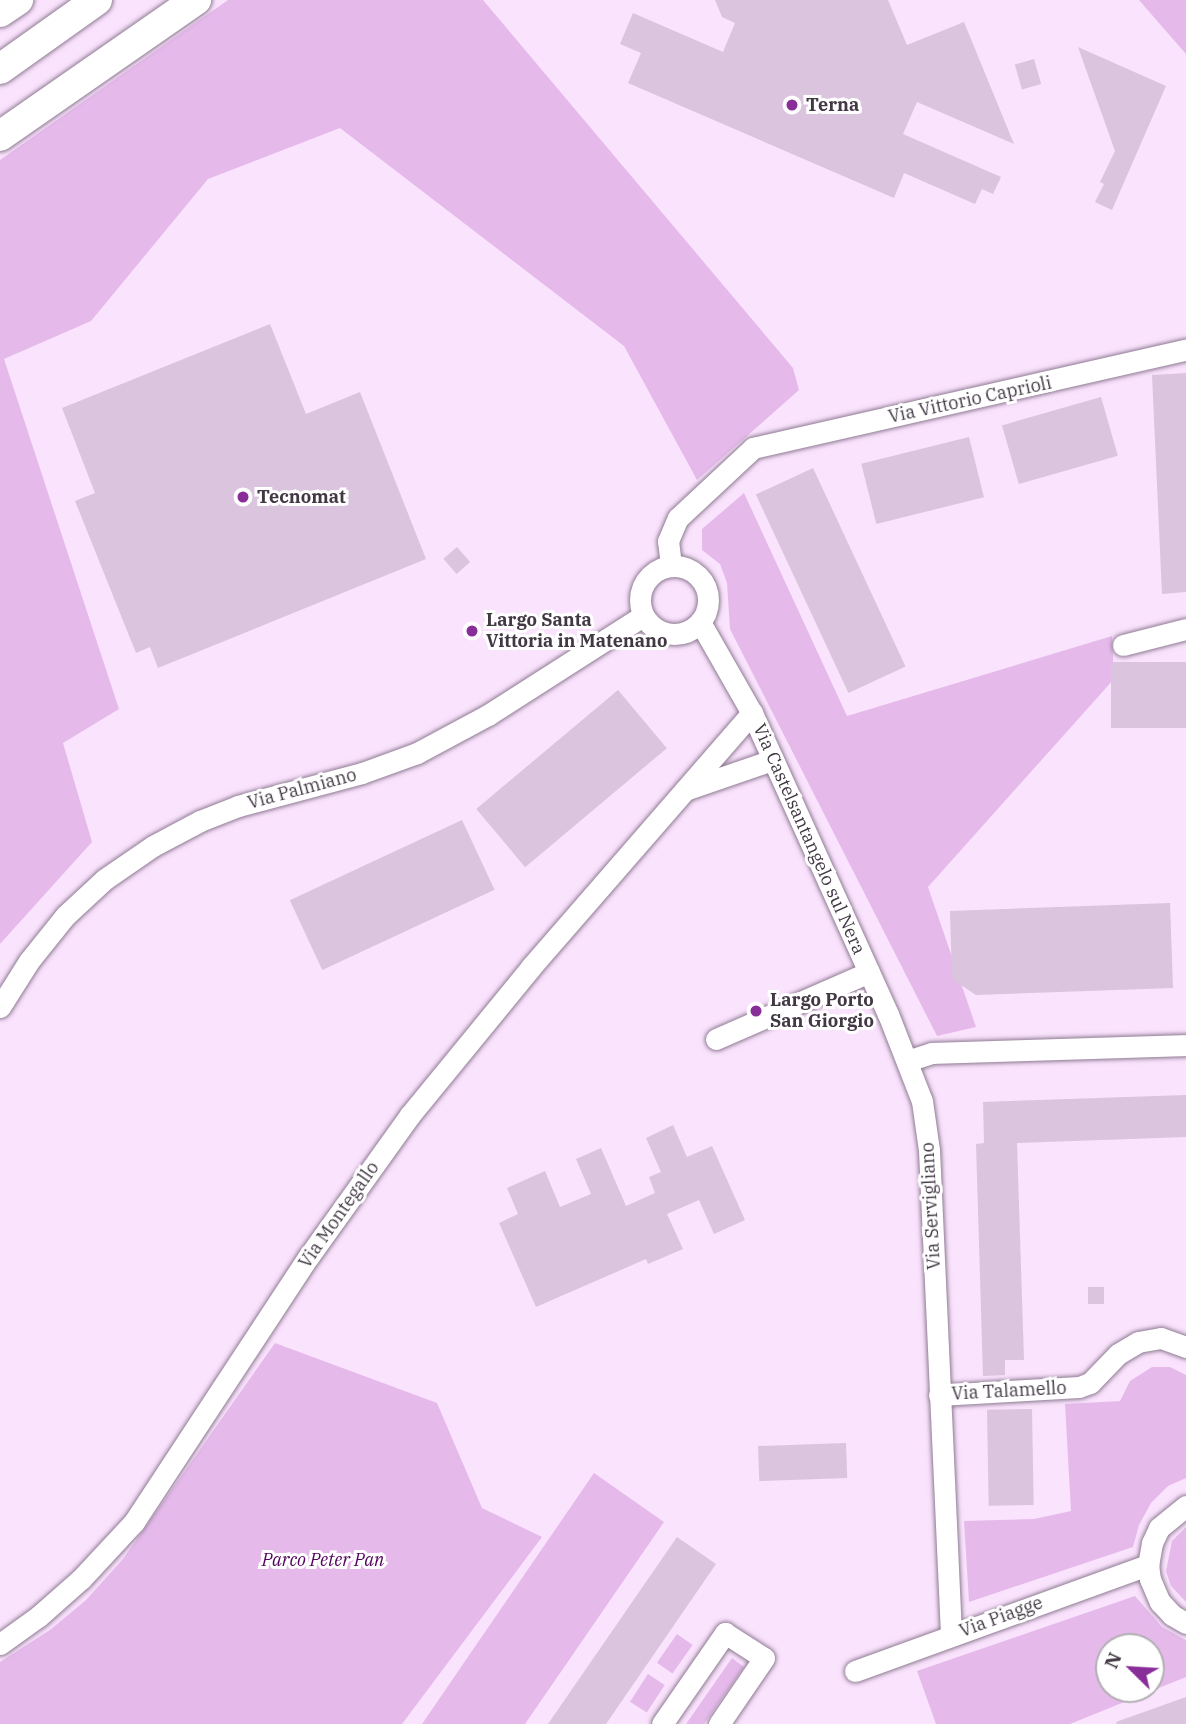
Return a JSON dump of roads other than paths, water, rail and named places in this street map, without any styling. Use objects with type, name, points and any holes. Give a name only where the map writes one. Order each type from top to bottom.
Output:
[{"type":"highway","points":[[0,12],[18,0]]},
{"type":"highway","points":[[0,69],[97,0]]},
{"type":"highway","points":[[0,136],[196,0]]},
{"type":"street","name":"Via Vittorio Caprioli","points":[[671,565],[668,541],[678,518],[753,447],[1186,350]]},
{"type":"street","points":[[671,565],[682,566],[701,579],[708,600],[701,622],[692,629],[670,635],[650,625],[639,606],[643,583],[650,574],[671,565]]},
{"type":"street","name":"Via Palmiano","points":[[0,1007],[29,961],[65,916],[105,879],[153,846],[200,821],[238,806],[362,773],[425,749],[529,690],[643,616]]},
{"type":"street","name":"Via Castelsantangelo sul Nera","points":[[701,622],[752,713],[907,1061]]},
{"type":"street","points":[[1123,645],[1186,629]]},
{"type":"street","name":"Via Montegallo","points":[[0,1644],[39,1616],[81,1579],[134,1522],[309,1256],[402,1126],[531,967],[752,713]]},
{"type":"street","name":"Via Montegallo","points":[[687,789],[772,760]]},
{"type":"street","points":[[716,1039],[869,972]]},
{"type":"street","points":[[907,1061],[932,1053],[1186,1045]]},
{"type":"street","name":"Via Servigliano","points":[[907,1061],[922,1101],[929,1150],[951,1635]]},
{"type":"street","name":"Via Talamello","points":[[939,1395],[1079,1387],[1090,1383],[1118,1354],[1138,1342],[1161,1338],[1186,1347]]},
{"type":"street","points":[[1186,1506],[1159,1528],[1152,1542],[1148,1565],[1150,1579],[1160,1602],[1172,1615],[1186,1623]]},
{"type":"street","name":"Via Piagge","points":[[855,1671],[1148,1565]]},
{"type":"street","points":[[662,1724],[725,1633],[764,1658],[719,1724]]},
{"type":"place","name":"Terna","points":[[792,105]]},
{"type":"place","name":"Tecnomat","points":[[243,497]]},
{"type":"place","name":"Largo Santa Vittoria in Matenano","points":[[472,631]]},
{"type":"place","name":"Largo Porto San Giorgio","points":[[756,1011]]},
{"type":"park label","name":"Parco Peter Pan","points":[[323,1560]]}]
